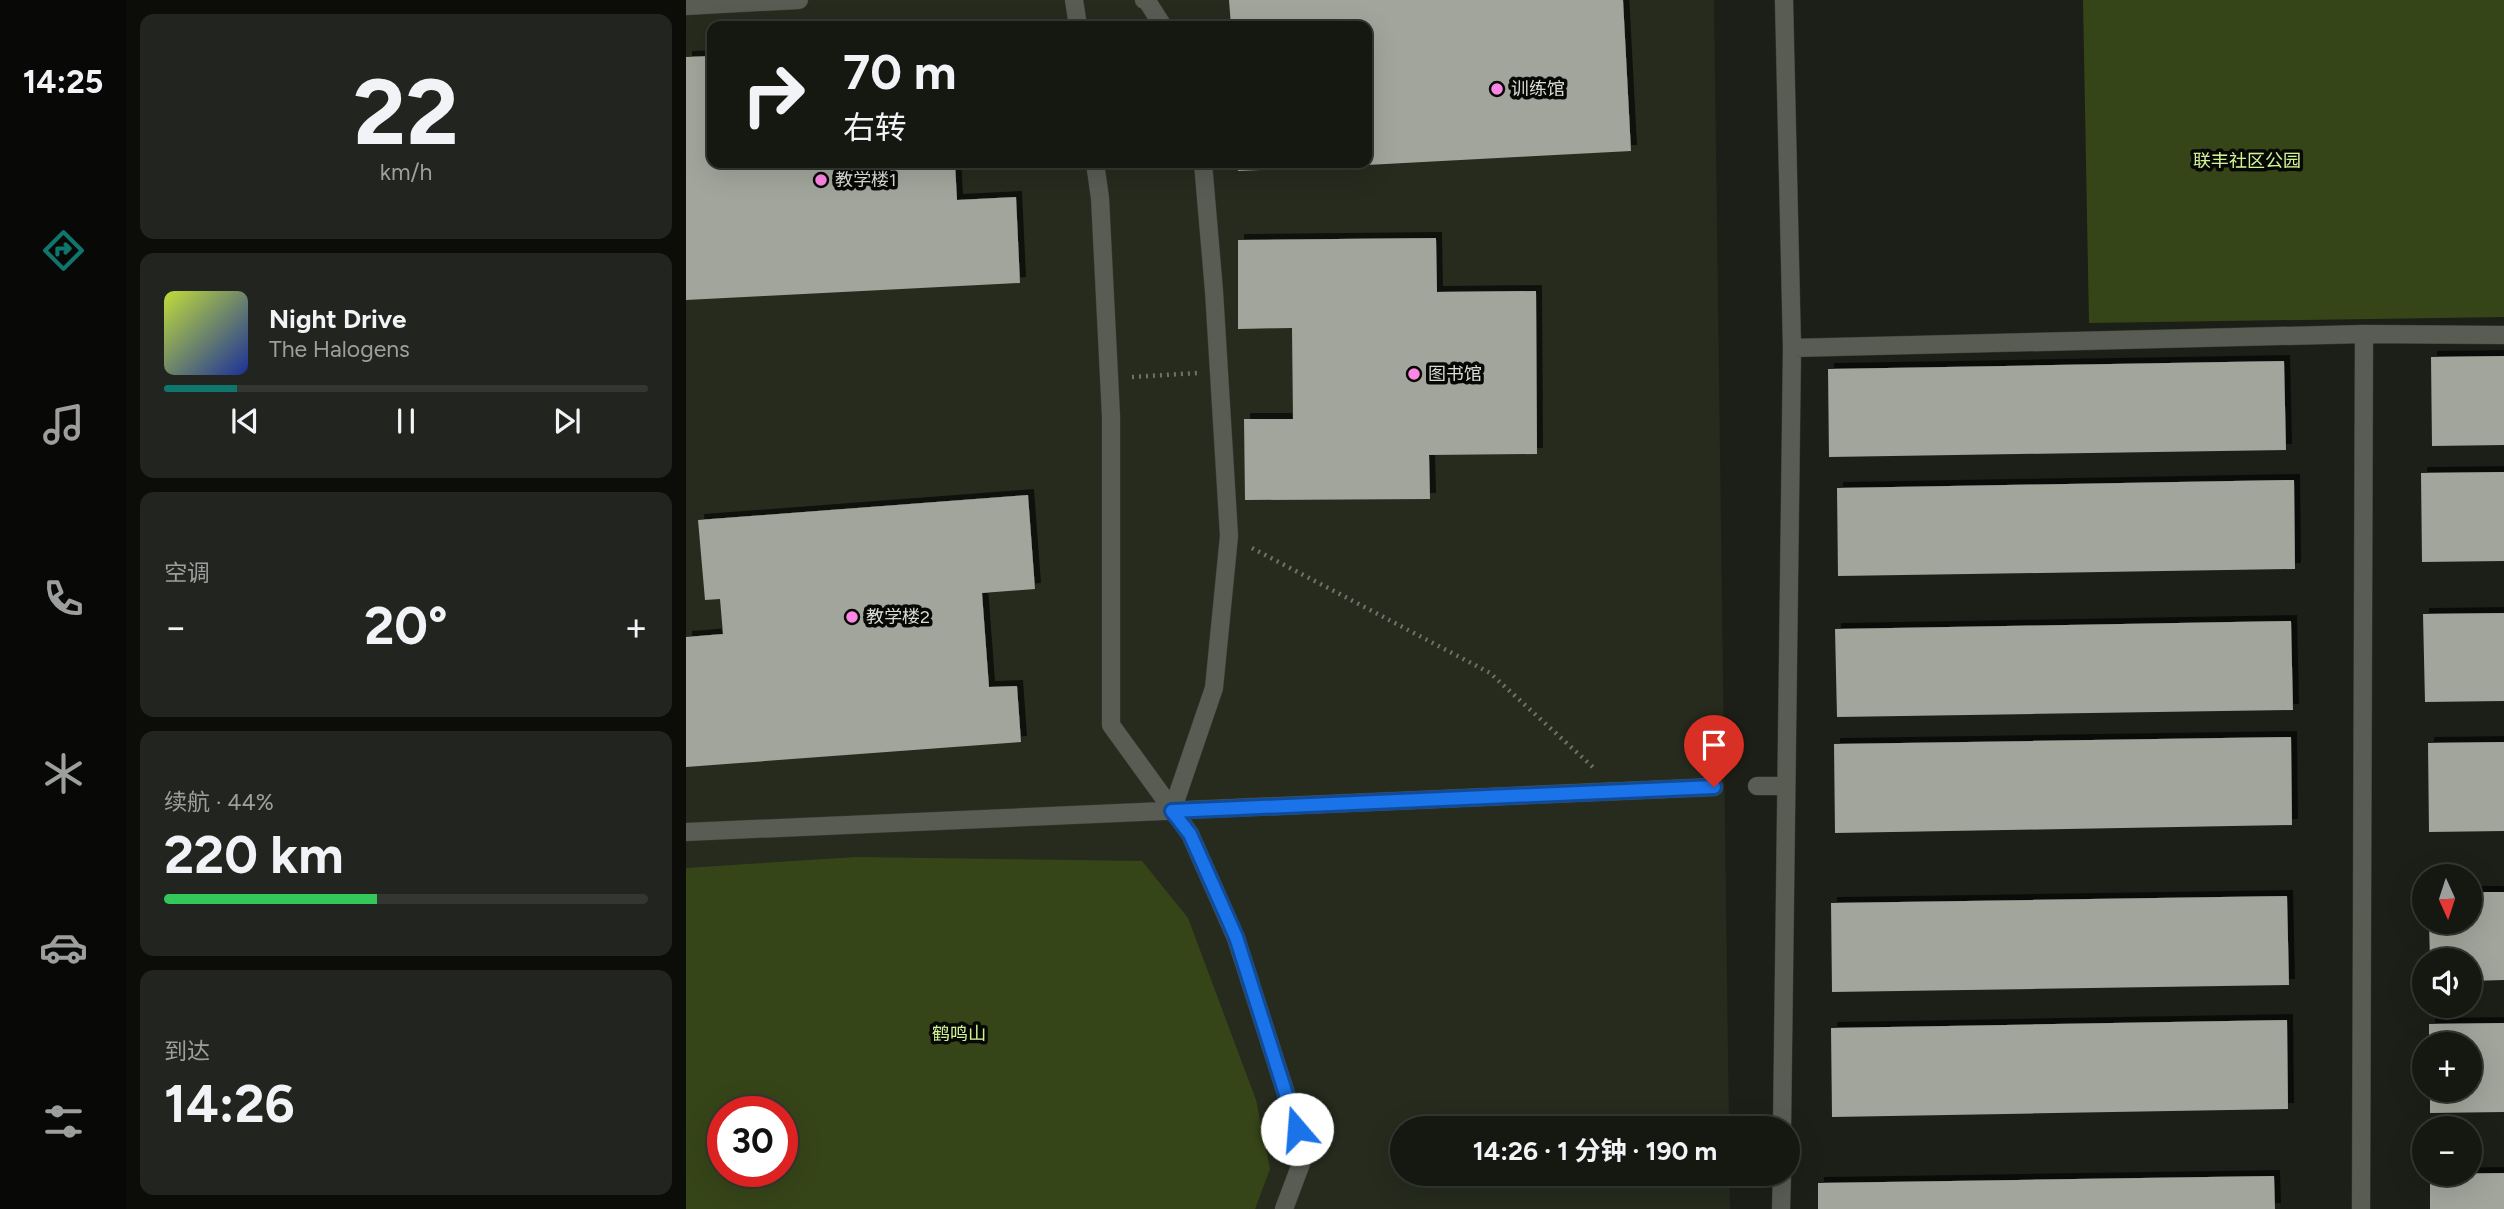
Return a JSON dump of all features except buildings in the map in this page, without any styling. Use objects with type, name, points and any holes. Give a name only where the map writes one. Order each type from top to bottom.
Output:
[{"type":"street","points":[[686,6],[799,0]]},
{"type":"street","points":[[1074,0],[1077,21]]},
{"type":"street","points":[[1144,0],[1160,21]]},
{"type":"street","points":[[1782,1116],[1792,348],[1784,0]]},
{"type":"street","points":[[1096,168],[1100,198],[1109,378],[1111,725],[1190,834],[1236,937],[1305,1153],[1284,1209]]},
{"type":"street","points":[[1172,811],[1214,688],[1229,536],[1203,168]]},
{"type":"street","points":[[1792,348],[2364,334],[2504,335]]},
{"type":"street","points":[[2361,1209],[2364,334]]},
{"type":"street","points":[[1757,786],[1785,786]]},
{"type":"street","points":[[686,832],[1714,787]]},
{"type":"street","points":[[1781,1209],[1782,1186]]},
{"type":"path","points":[[1109,378],[1219,371]]},
{"type":"path","points":[[1229,536],[1490,674],[1619,790]]},
{"type":"shaded area","points":[[686,0],[1714,0],[1729,1116],[1390,1116],[1390,1186],[1729,1186],[1730,1209],[686,1209]]},
{"type":"green space","name":"联丰社区公园","points":[[2083,0],[2504,0],[2504,317],[2089,323]]},
{"type":"green space","name":"鹤鸣山","points":[[856,857],[1142,861],[1188,918],[1256,1100],[1270,1169],[1255,1209],[686,1209],[686,868]]},
{"type":"place","name":"训练馆","points":[[1497,89]]},
{"type":"place","name":"教学楼1","points":[[821,180]]},
{"type":"place","name":"图书馆","points":[[1414,374]]},
{"type":"place","name":"教学楼2","points":[[852,617]]},
{"type":"route","points":[[1297,1129],[1236,937],[1190,834],[1172,811],[1714,787]]}]
